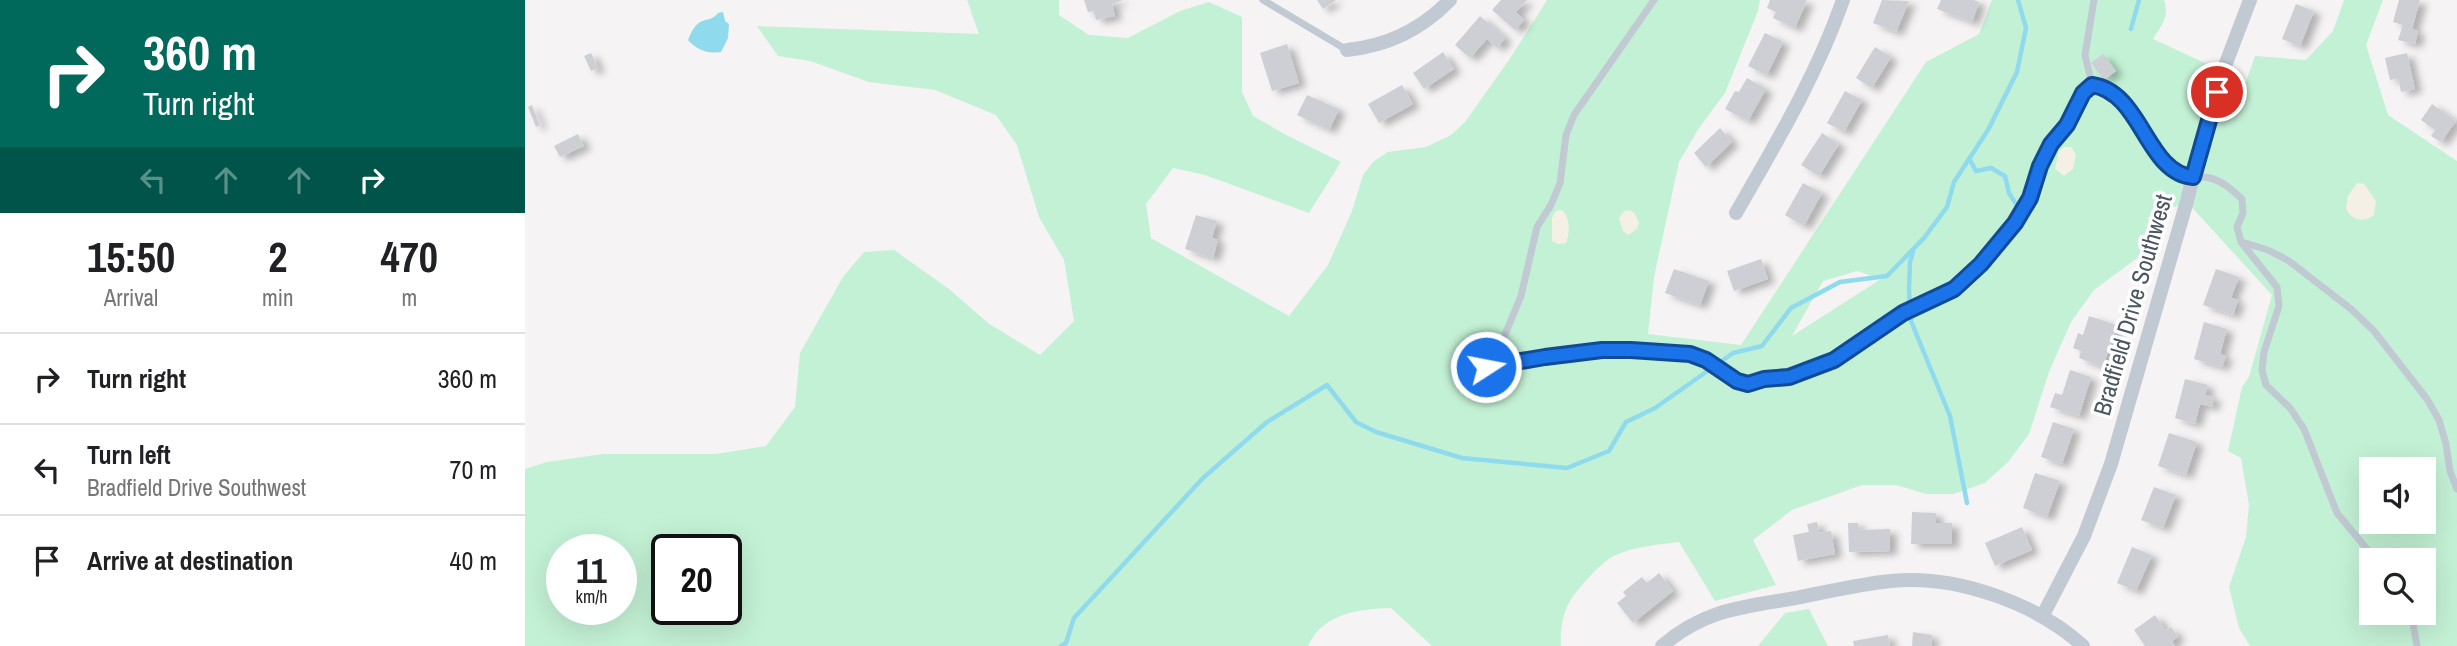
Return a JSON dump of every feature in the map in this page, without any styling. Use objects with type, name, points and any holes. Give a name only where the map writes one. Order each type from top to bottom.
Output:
[{"type":"street","points":[[1347,50],[1373,46],[1398,37],[1430,18],[1450,0]]},
{"type":"street","points":[[1736,213],[1806,90],[1828,44],[1843,0]]},
{"type":"street","name":"Bradfield Drive Southwest","points":[[2043,615],[2084,536],[2111,464],[2223,71],[2251,0]]},
{"type":"street","points":[[1663,646],[1678,633],[1712,614],[1892,580],[1924,580],[1986,592],[2043,615],[2083,646]]},
{"type":"lane","points":[[1263,0],[1347,50]]},
{"type":"lane","points":[[1516,361],[1508,355],[1502,342],[1521,296],[1537,227],[1551,205],[1560,183],[1566,135],[1574,115],[1654,0]]},
{"type":"lane","points":[[2092,85],[2085,55],[2094,0]]},
{"type":"lane","points":[[1502,342],[1473,352],[1471,361],[1474,366],[1486,367],[1602,350],[1631,350],[1690,354],[1706,360],[1737,381],[1748,384],[1764,379],[1789,377],[1834,360],[1903,313],[1954,289],[1981,264],[2015,223],[2030,198],[2040,166],[2051,144],[2067,125],[2083,93],[2092,85],[2104,86],[2118,96],[2168,166],[2180,176],[2211,179],[2227,185],[2242,199],[2243,213],[2237,228],[2241,242],[2277,287],[2279,306],[2264,352],[2262,370],[2266,385],[2290,408],[2304,429],[2337,513],[2366,548]]},
{"type":"lane","points":[[2241,242],[2289,261],[2351,309],[2374,331],[2427,399],[2439,420],[2450,471],[2457,489]]},
{"type":"lane","points":[[2413,625],[2417,646]]},
{"type":"green space","points":[[967,0],[1059,0],[1059,15],[1089,35],[1128,38],[1180,11],[1209,2],[1242,17],[1242,92],[1253,116],[1341,162],[1309,213],[1205,175],[1173,168],[1146,204],[1151,238],[1289,316],[1328,265],[1352,211],[1363,175],[1373,162],[1388,152],[1426,147],[1451,135],[1465,122],[1547,0],[1760,0],[1725,93],[1699,128],[1679,162],[1654,277],[1648,334],[1741,345],[1926,62],[1979,34],[1992,0],[2164,0],[2165,16],[2153,39],[2246,82],[2255,56],[2306,60],[2333,31],[2344,0],[2383,0],[2366,45],[2388,115],[2457,161],[2457,646],[2250,646],[2239,628],[2229,587],[2246,537],[2249,505],[2241,458],[2228,451],[2242,387],[2249,377],[2272,295],[2187,202],[2147,218],[2156,224],[2158,233],[2152,247],[2094,290],[2071,322],[2049,372],[2029,434],[2008,462],[1985,483],[1953,494],[1926,494],[1896,485],[1862,485],[1792,510],[1753,540],[1776,585],[1715,601],[1679,542],[1646,546],[1621,553],[1602,564],[1572,597],[1563,618],[1561,646],[1432,646],[1391,608],[1355,612],[1332,620],[1323,626],[1308,646],[525,646],[525,469],[547,462],[603,454],[716,454],[766,446],[795,407],[800,353],[843,277],[864,252],[894,250],[949,289],[988,323],[1040,355],[1074,321],[1064,260],[1039,217],[1017,145],[996,115],[935,90],[869,82],[810,61],[778,56],[757,26],[979,34]],"holes":[[[1857,271],[1881,279],[1792,336],[1823,281]]]},
{"type":"green space","points":[[1809,609],[1828,646],[1758,646],[1785,613]]},
{"type":"sand","points":[[2064,147],[2071,147],[2076,155],[2073,169],[2064,176],[2055,169],[2059,151]]},
{"type":"sand","points":[[2357,183],[2364,184],[2376,201],[2374,215],[2366,219],[2354,218],[2346,208],[2348,196]]},
{"type":"sand","points":[[1559,210],[1565,214],[1569,230],[1566,243],[1558,244],[1552,241],[1552,218]]},
{"type":"sand","points":[[1630,210],[1639,223],[1637,229],[1628,235],[1623,231],[1619,218],[1624,211]]},
{"type":"water","points":[[723,12],[725,21],[729,24],[728,38],[721,52],[703,50],[688,40],[699,23]]},
{"type":"building","points":[[1084,0],[1123,0],[1112,4],[1115,16],[1096,20],[1094,11],[1088,12]]},
{"type":"building","points":[[1317,0],[1336,0],[1323,9]]},
{"type":"building","points":[[1501,0],[1527,0],[1516,12],[1524,20],[1515,30],[1492,10]]},
{"type":"building","points":[[1770,0],[1807,0],[1795,28],[1773,18],[1776,12],[1767,8]]},
{"type":"building","points":[[1882,0],[1909,1],[1896,32],[1873,23]]},
{"type":"building","points":[[1941,0],[1979,2],[1972,22],[1937,9]]},
{"type":"building","points":[[2399,0],[2420,0],[2412,29],[2418,31],[2415,44],[2398,40],[2403,25],[2393,22]]},
{"type":"building","points":[[2296,4],[2314,11],[2300,46],[2282,39]]},
{"type":"building","points":[[1480,16],[1505,38],[1497,48],[1487,39],[1470,58],[1455,45]]},
{"type":"building","points":[[1765,33],[1783,42],[1767,75],[1748,66]]},
{"type":"building","points":[[1287,44],[1299,83],[1272,91],[1260,53]]},
{"type":"building","points":[[1875,47],[1891,57],[1872,88],[1856,78]]},
{"type":"building","points":[[1443,52],[1454,69],[1424,89],[1413,73]]},
{"type":"building","points":[[591,53],[598,68],[591,71],[584,56]]},
{"type":"building","points":[[2407,53],[2415,89],[2401,92],[2398,78],[2390,80],[2385,58]]},
{"type":"building","points":[[2103,54],[2116,71],[2104,80],[2091,63]]},
{"type":"building","points":[[1747,78],[1766,89],[1748,121],[1725,109],[1735,91],[1739,92]]},
{"type":"building","points":[[1402,85],[1413,104],[1379,123],[1368,104]]},
{"type":"building","points":[[1845,91],[1862,100],[1844,132],[1827,123]]},
{"type":"building","points":[[1307,95],[1339,109],[1329,130],[1297,115]]},
{"type":"building","points":[[2432,104],[2456,121],[2441,142],[2431,136],[2435,130],[2421,120]]},
{"type":"building","points":[[532,105],[540,125],[536,127],[528,107]]},
{"type":"building","points":[[1720,128],[1732,142],[1706,167],[1694,153]]},
{"type":"building","points":[[1822,133],[1839,144],[1819,176],[1801,165]]},
{"type":"building","points":[[578,134],[584,146],[560,157],[554,146]]},
{"type":"building","points":[[1803,183],[1822,193],[1804,226],[1785,215]]},
{"type":"building","points":[[1196,215],[1217,221],[1212,238],[1218,240],[1213,258],[1185,249]]},
{"type":"building","points":[[1761,259],[1768,279],[1734,291],[1727,271]]},
{"type":"building","points":[[1674,269],[1709,281],[1700,305],[1665,293]]},
{"type":"building","points":[[2216,269],[2239,277],[2231,298],[2238,300],[2233,315],[2203,305]]},
{"type":"building","points":[[2089,316],[2117,325],[2103,367],[2079,358],[2081,351],[2073,348],[2078,333],[2083,335]]},
{"type":"building","points":[[2204,322],[2227,329],[2220,354],[2226,356],[2222,367],[2194,359]]},
{"type":"building","points":[[2070,370],[2091,377],[2079,416],[2050,407],[2055,393],[2062,395]]},
{"type":"building","points":[[2185,379],[2208,385],[2205,395],[2214,397],[2212,407],[2200,404],[2195,424],[2175,418]]},
{"type":"building","points":[[2053,422],[2074,429],[2062,464],[2041,457]]},
{"type":"building","points":[[2169,433],[2197,442],[2186,475],[2158,466]]},
{"type":"building","points":[[2035,473],[2060,481],[2047,517],[2023,508]]},
{"type":"building","points":[[2154,487],[2176,495],[2163,528],[2141,520]]},
{"type":"building","points":[[1912,512],[1936,513],[1936,523],[1952,523],[1952,544],[1911,544]]},
{"type":"building","points":[[1817,522],[1819,533],[1831,531],[1835,554],[1798,561],[1793,535],[1809,532],[1807,524]]},
{"type":"building","points":[[1848,523],[1858,523],[1859,530],[1890,529],[1890,551],[1849,552]]},
{"type":"building","points":[[2022,527],[2032,550],[1995,566],[1985,543]]},
{"type":"building","points":[[2132,547],[2152,555],[2136,591],[2117,583]]},
{"type":"building","points":[[1659,573],[1673,591],[1633,623],[1617,603],[1626,596],[1623,592],[1642,577],[1647,583]]},
{"type":"building","points":[[2155,615],[2166,631],[2171,627],[2178,637],[2172,641],[2175,646],[2145,646],[2134,630]]},
{"type":"building","points":[[1913,632],[1932,635],[1931,646],[1912,646]]},
{"type":"building","points":[[1888,635],[1890,646],[1854,646],[1853,641]]},
{"type":"waterway","points":[[1061,646],[1066,643],[1074,618],[1203,478],[1267,422],[1327,385],[1356,422],[1376,432],[1462,458],[1567,468],[1609,451],[1626,422],[1655,408],[1733,353],[1762,346],[1791,308],[1840,282],[1887,276],[1924,238],[1947,207],[1954,182],[1988,130],[2017,72],[2026,28],[2018,0]]},
{"type":"waterway","points":[[2131,29],[2139,0]]},
{"type":"waterway","points":[[1970,160],[1976,171],[1991,168],[2005,176],[2009,193],[2018,207]]},
{"type":"waterway","points":[[1913,252],[1909,290],[1911,321],[1950,416],[1967,503]]},
{"type":"route","points":[[1486,367],[1602,350],[1690,354],[1706,360],[1737,381],[1748,384],[1764,379],[1789,377],[1817,367],[1834,360],[1903,313],[1954,289],[1981,264],[2015,223],[2030,198],[2040,166],[2051,144],[2067,125],[2083,93],[2092,85],[2104,86],[2118,96],[2168,166],[2180,176],[2193,177],[2217,92]]}]
